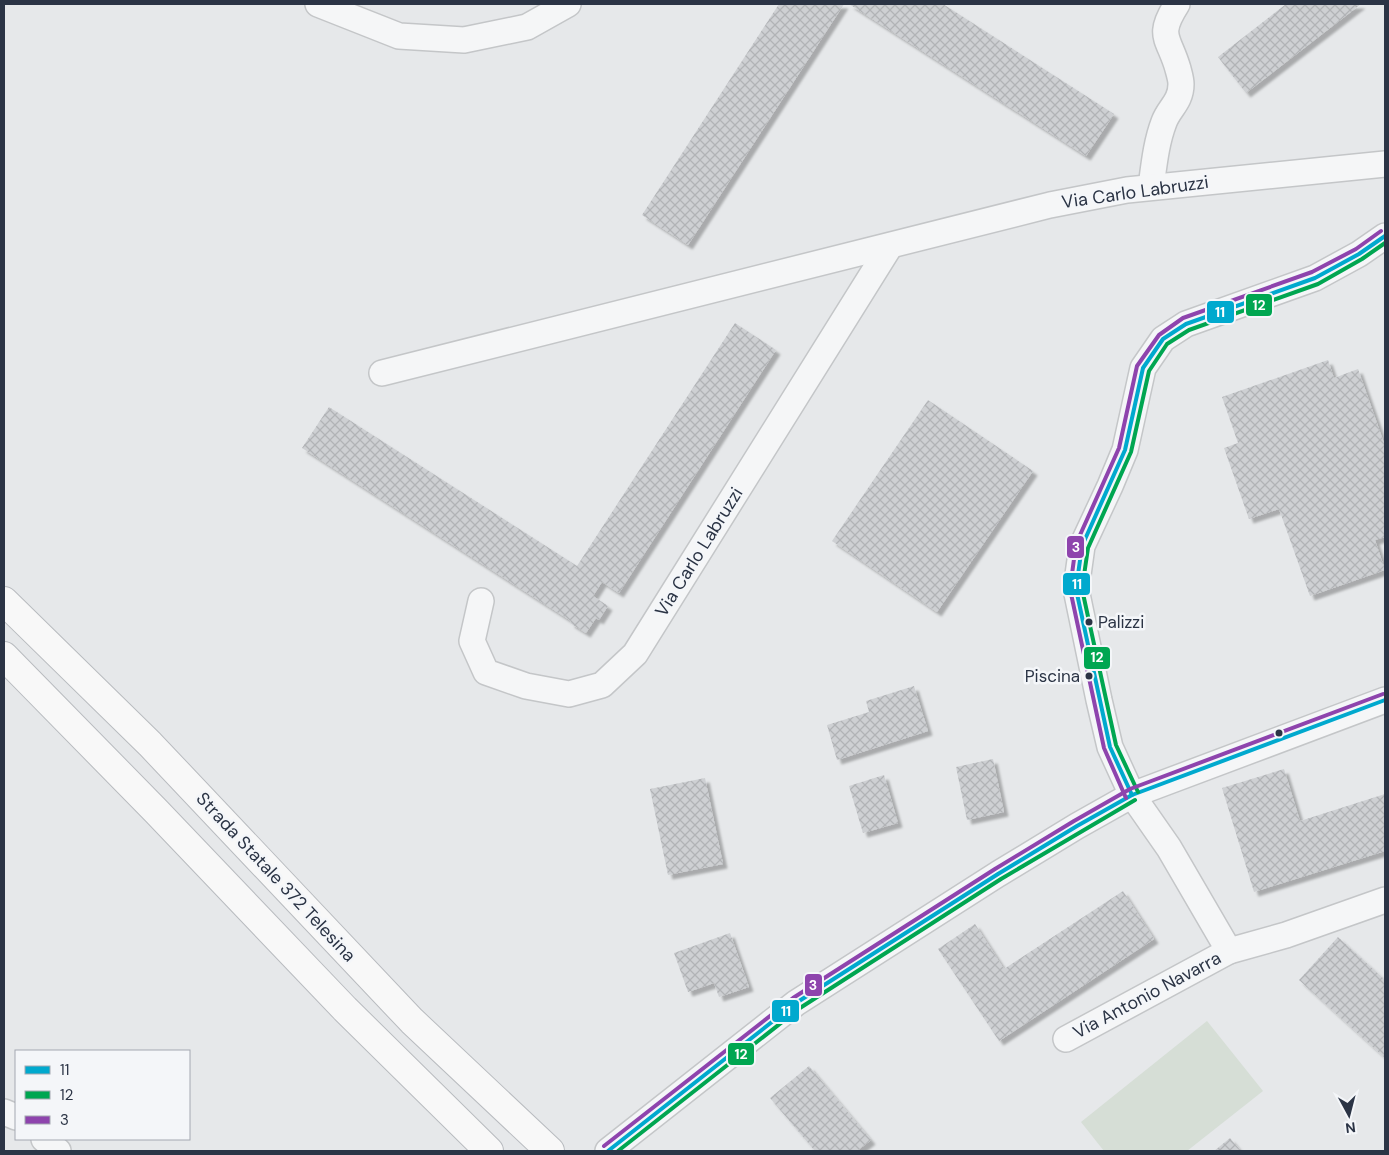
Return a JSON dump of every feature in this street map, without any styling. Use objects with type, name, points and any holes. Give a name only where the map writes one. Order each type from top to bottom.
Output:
[{"type":"highway","name":"Strada Statale 372 Telesina","points":[[4,601],[150,744],[412,1021],[550,1151]]},
{"type":"highway","points":[[4,656],[345,1009],[489,1151]]},
{"type":"street","points":[[318,4],[400,36],[464,40],[527,27],[568,4]]},
{"type":"street","points":[[527,27],[542,4]]},
{"type":"street","points":[[1152,187],[1157,145],[1164,120],[1177,102],[1181,83],[1176,62],[1167,44],[1165,26],[1177,4]]},
{"type":"street","name":"Via Carlo Labruzzi","points":[[382,373],[1050,205],[1127,190],[1385,164]]},
{"type":"street","name":"Via Antonio Navarra","points":[[1229,951],[1169,848],[1132,795],[1110,747],[1098,700],[1076,589],[1082,546],[1125,450],[1143,368],[1163,339],[1186,324],[1315,278],[1359,254],[1385,236]]},
{"type":"street","name":"Via Carlo Labruzzi","points":[[482,601],[472,641],[486,672],[526,686],[569,694],[602,685],[635,654],[890,246]]},
{"type":"street","points":[[608,1151],[796,1004],[998,874],[1132,795],[1385,700]]},
{"type":"street","name":"Via Antonio Navarra","points":[[1066,1040],[1229,951],[1286,935],[1385,900]]},
{"type":"street","points":[[45,1140],[58,1151]]},
{"type":"shaded area","points":[[1207,1021],[1263,1091],[1187,1151],[1104,1151],[1081,1122]]},
{"type":"building","points":[[779,4],[844,4],[688,245],[642,215]]},
{"type":"building","points":[[849,4],[943,4],[1114,114],[1086,156]]},
{"type":"building","points":[[1286,4],[1361,4],[1246,93],[1218,57]]},
{"type":"building","points":[[735,323],[776,350],[619,593],[602,582],[593,596],[608,606],[599,620],[596,618],[586,633],[570,623],[571,621],[302,448],[329,407],[577,566]]},
{"type":"building","points":[[1328,360],[1334,378],[1358,369],[1385,446],[1385,537],[1375,540],[1385,570],[1310,596],[1279,509],[1249,519],[1224,448],[1238,443],[1222,397]]},
{"type":"building","points":[[928,400],[1033,471],[937,612],[832,541]]},
{"type":"building","points":[[914,686],[928,731],[837,760],[827,725],[869,712],[866,701]]},
{"type":"building","points":[[993,759],[1004,812],[967,820],[956,767]]},
{"type":"building","points":[[1284,769],[1300,821],[1385,794],[1385,851],[1254,892],[1222,788]]},
{"type":"building","points":[[884,775],[898,823],[863,833],[849,786]]},
{"type":"building","points":[[705,778],[723,864],[668,875],[650,789]]},
{"type":"building","points":[[1123,891],[1154,939],[999,1041],[938,949],[975,924],[1004,969]]},
{"type":"building","points":[[730,933],[749,987],[719,997],[714,983],[688,992],[674,953]]},
{"type":"building","points":[[1338,937],[1385,980],[1385,1058],[1299,980]]},
{"type":"building","points":[[809,1066],[871,1140],[857,1151],[815,1151],[770,1098]]},
{"type":"building","points":[[1230,1138],[1241,1151],[1214,1151]]},
{"type":"transit line","name":"3","points":[[1126,798],[1104,748],[1070,589],[1076,544],[1119,448],[1137,366],[1159,335],[1183,318],[1312,272],[1356,249],[1381,231]]},
{"type":"transit line","name":"11","points":[[1132,795],[1110,747],[1076,589],[1082,546],[1125,450],[1143,368],[1163,339],[1186,324],[1315,278],[1359,254],[1385,236]]},
{"type":"transit line","name":"12","points":[[1138,792],[1116,745],[1082,589],[1088,548],[1131,452],[1149,371],[1167,344],[1189,330],[1318,284],[1362,259],[1385,243]]},
{"type":"transit line","name":"3","points":[[604,1146],[793,998],[1074,821],[1130,789],[1383,694]]},
{"type":"transit line","name":"11","points":[[608,1151],[796,1003],[1077,826],[1132,795],[1385,700]]},
{"type":"transit line","name":"12","points":[[618,1151],[800,1008],[1001,879],[1135,800]]},
{"type":"place","name":"Palizzi","points":[[1089,622]]},
{"type":"place","name":"Piscina","points":[[1089,676]]}]
